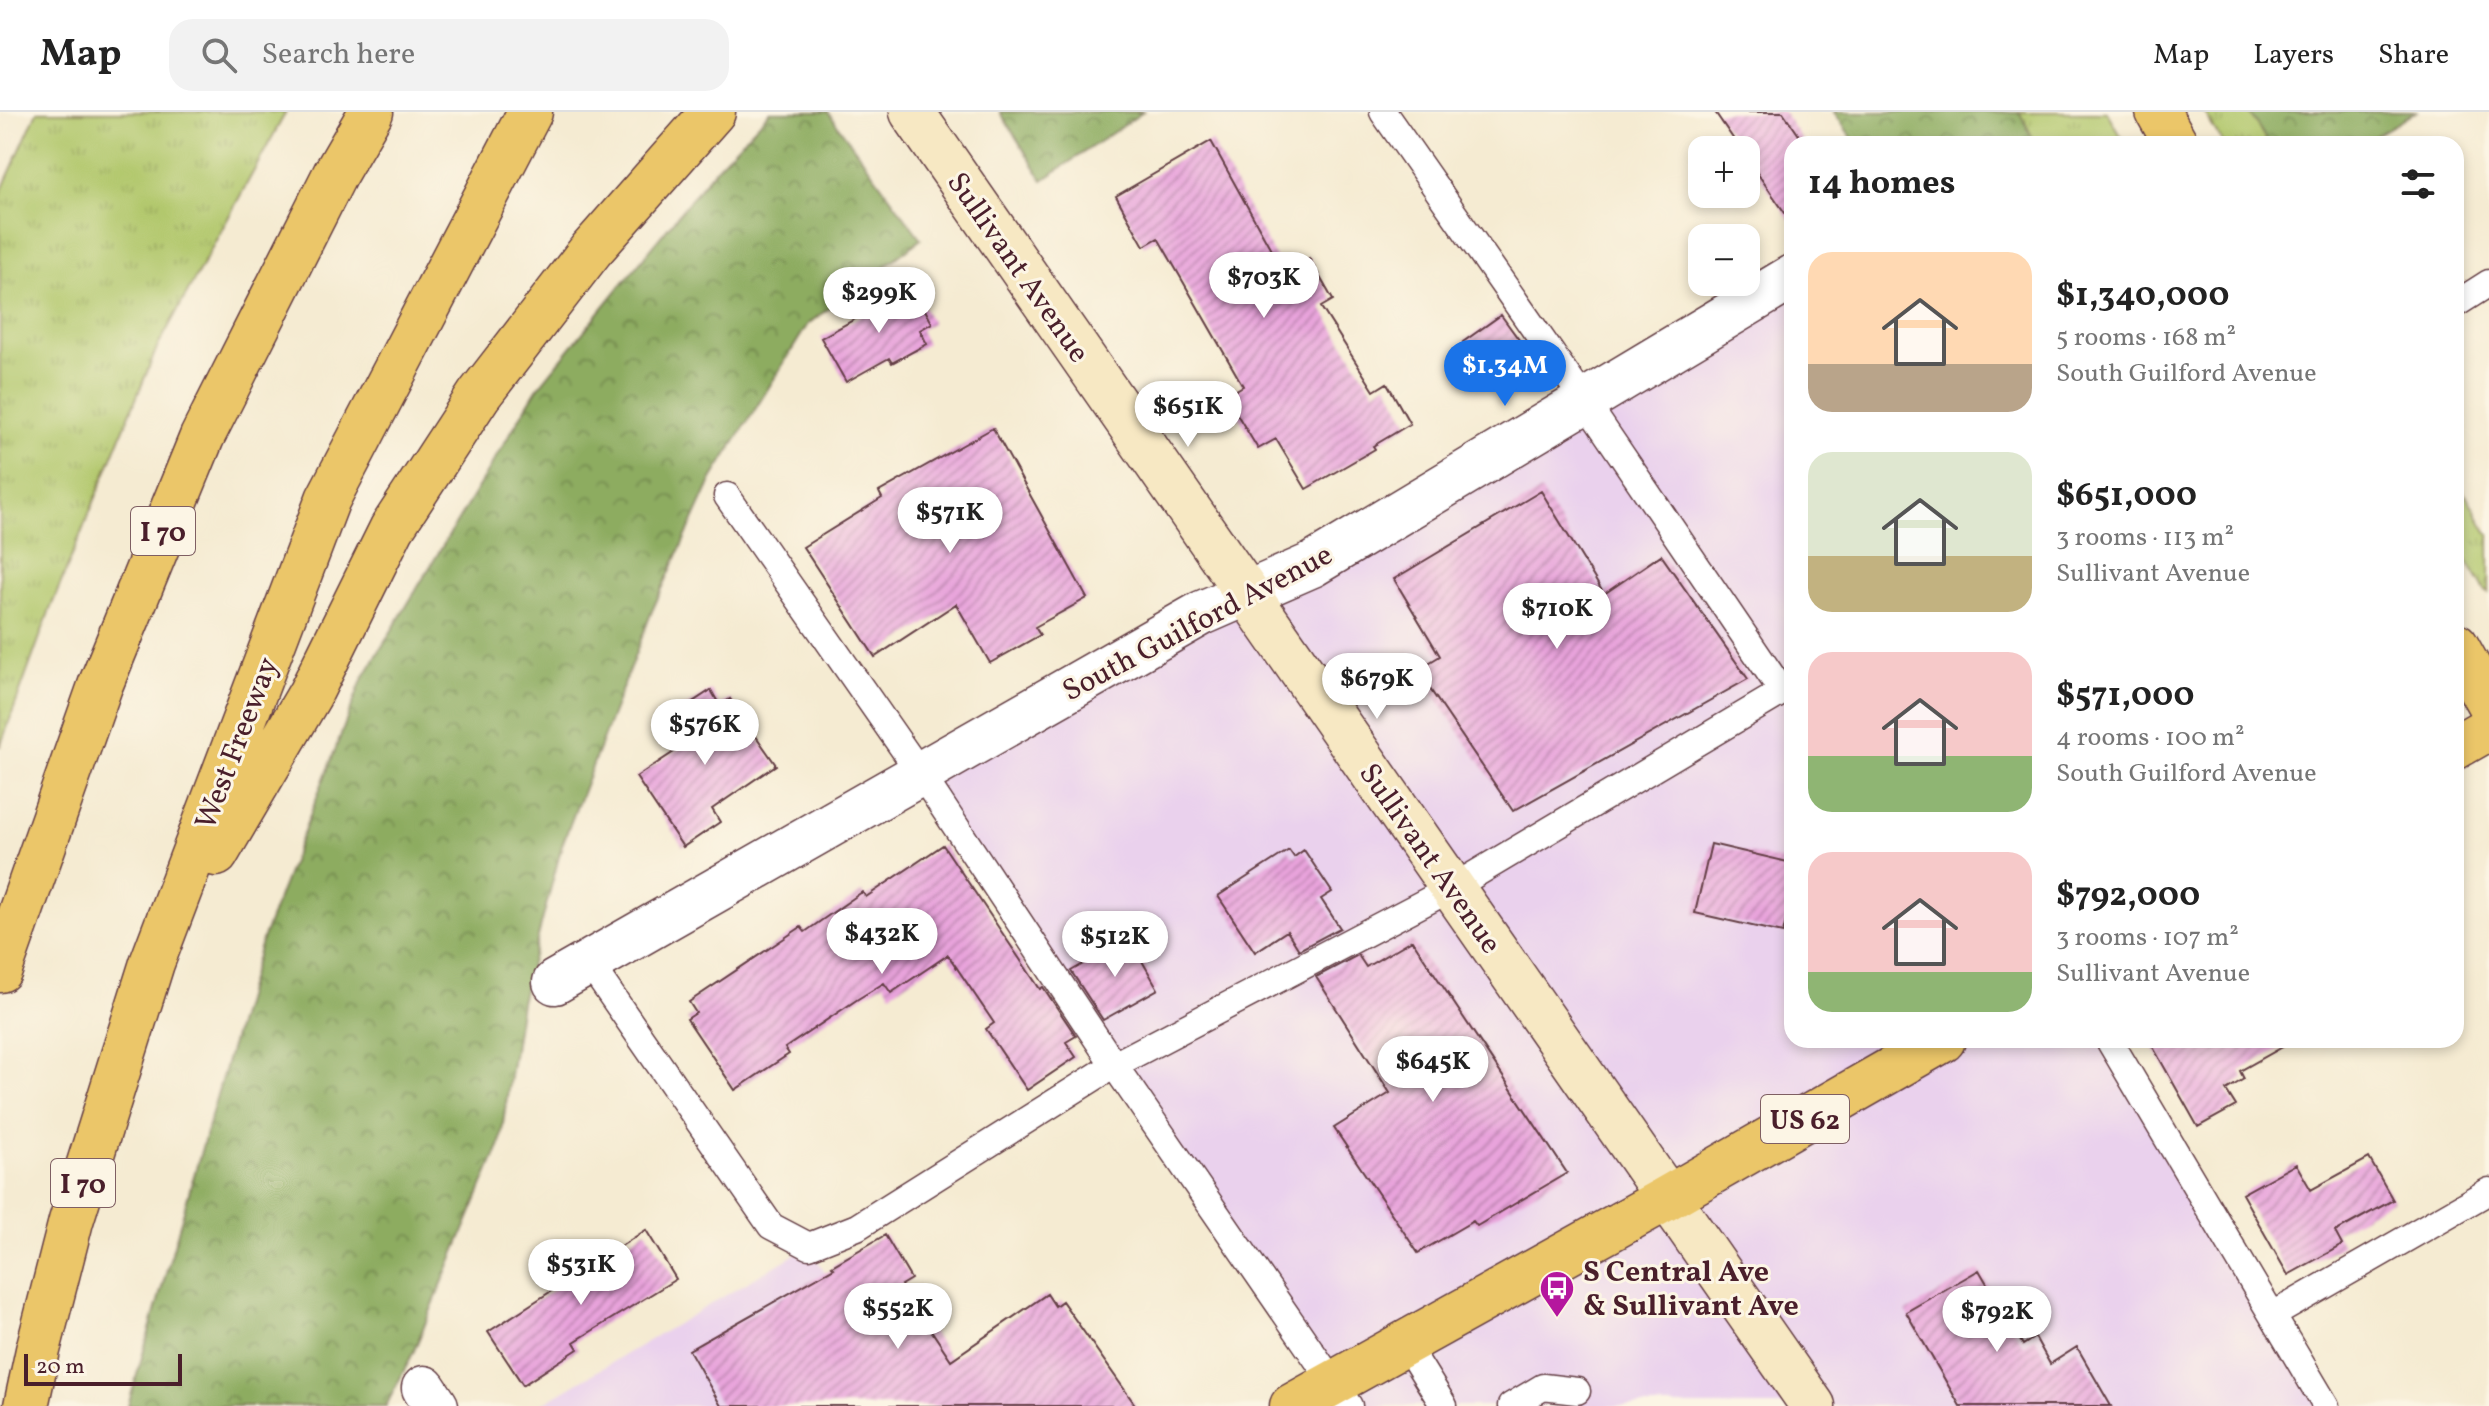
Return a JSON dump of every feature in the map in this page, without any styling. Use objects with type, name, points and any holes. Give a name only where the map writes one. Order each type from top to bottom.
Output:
[{"type":"main road","name":"I 70","points":[[0,970],[100,686],[202,437],[335,174],[371,112]]},
{"type":"main road","name":"West Freeway","points":[[26,1406],[71,1221],[152,963],[328,499],[530,112]]},
{"type":"main road","name":"Sullivant Avenue","points":[[912,112],[1813,1406]]},
{"type":"main road","points":[[2158,112],[2172,136]]},
{"type":"main road","points":[[152,963],[310,694],[392,528],[479,395],[591,250],[708,117]]},
{"type":"main road","points":[[2464,659],[2489,704]]},
{"type":"main road","points":[[2464,742],[2489,728]]},
{"type":"main road","name":"US 62","points":[[1292,1406],[1341,1395],[1405,1343],[1929,1048]]},
{"type":"street","name":"South Guilford Avenue","points":[[572,972],[1202,613],[1312,565],[1784,282]]},
{"type":"lane","points":[[1383,112],[1784,684]]},
{"type":"lane","points":[[2464,299],[2489,283]]},
{"type":"lane","points":[[727,496],[921,774],[1114,1065],[1341,1395]]},
{"type":"lane","points":[[572,972],[771,1226],[809,1246],[857,1227],[1114,1065],[1452,888],[1784,690]]},
{"type":"lane","points":[[2114,1048],[2326,1406]]},
{"type":"lane","points":[[2273,1315],[2489,1191]]},
{"type":"lane","points":[[1405,1343],[1444,1406]]},
{"type":"lane","points":[[1511,1406],[1543,1387],[1577,1391]]},
{"type":"shaded area","points":[[1784,282],[1784,1048],[2114,1048],[2326,1406],[1349,1406],[921,774]]},
{"type":"shaded area","points":[[809,1246],[905,1406],[538,1406]]},
{"type":"green space","points":[[37,112],[286,112],[156,350],[49,612],[0,747],[0,194]]},
{"type":"green space","points":[[770,112],[828,112],[921,239],[808,324],[712,479],[652,611],[562,845],[521,1002],[500,1144],[413,1353],[386,1406],[128,1406],[260,945],[362,680],[537,389],[716,168]]},
{"type":"green space","points":[[1000,112],[1143,112],[1043,180]]},
{"type":"green space","points":[[1834,112],[2019,112],[2032,136],[1850,136]]},
{"type":"green space","points":[[2019,112],[2107,112],[2120,136],[2032,136]]},
{"type":"green space","points":[[2204,112],[2249,112],[2264,136],[2218,136]]},
{"type":"green space","points":[[2249,112],[2416,112],[2375,136],[2264,136]]},
{"type":"green space","points":[[2464,491],[2489,535],[2489,593],[2464,556]]},
{"type":"building","points":[[1715,112],[1783,112],[1800,136],[1784,136],[1784,212],[1760,177],[1760,136],[1731,136]]},
{"type":"building","points":[[1211,141],[1283,271],[1309,258],[1333,300],[1321,307],[1374,391],[1387,383],[1410,424],[1373,446],[1375,449],[1306,489],[1276,439],[1258,449],[1226,396],[1243,386],[1158,238],[1144,246],[1116,196]]},
{"type":"building","points":[[913,287],[932,323],[920,330],[927,344],[892,363],[889,358],[846,382],[821,338]]},
{"type":"building","points":[[1501,315],[1535,362],[1496,390],[1463,342]]},
{"type":"building","points":[[993,428],[1087,598],[1035,627],[1040,635],[990,663],[956,604],[875,657],[803,547],[882,498],[879,492]]},
{"type":"building","points":[[1541,491],[1604,594],[1661,555],[1748,679],[1513,811],[1417,670],[1440,656],[1394,579]]},
{"type":"building","points":[[711,690],[720,706],[730,699],[776,765],[712,809],[720,822],[683,847],[636,777],[680,748],[675,741],[686,734],[673,715]]},
{"type":"building","points":[[1711,844],[1784,861],[1783,933],[1695,913]]},
{"type":"building","points":[[943,845],[1040,989],[1043,987],[1076,1036],[1066,1042],[1076,1057],[1027,1090],[986,1029],[994,1023],[948,955],[891,993],[884,983],[858,999],[785,1048],[789,1054],[735,1090],[687,1019],[696,1013],[689,1002],[801,927],[805,932],[862,892],[866,897]]},
{"type":"building","points":[[1289,850],[1294,857],[1304,850],[1332,892],[1321,899],[1340,928],[1299,950],[1287,931],[1255,952],[1218,896]]},
{"type":"building","points":[[1129,938],[1158,989],[1103,1020],[1071,971]]},
{"type":"building","points":[[1412,940],[1567,1173],[1477,1226],[1473,1221],[1418,1253],[1334,1128],[1390,1093],[1316,977],[1358,955],[1366,967]]},
{"type":"building","points":[[2154,1048],[2281,1048],[2240,1071],[2244,1079],[2226,1090],[2236,1106],[2198,1127]]},
{"type":"building","points":[[2369,1158],[2393,1200],[2335,1232],[2342,1245],[2288,1275],[2242,1194],[2296,1164],[2311,1190]]},
{"type":"building","points":[[646,1230],[676,1279],[574,1342],[578,1349],[523,1385],[488,1332]]},
{"type":"building","points":[[885,1235],[911,1279],[901,1285],[951,1360],[1047,1294],[1055,1306],[1062,1301],[1136,1406],[721,1406],[689,1350],[834,1268],[832,1266]]},
{"type":"building","points":[[1979,1270],[2023,1345],[2035,1337],[2050,1364],[2077,1347],[2111,1406],[1960,1406],[1906,1312]]},
{"type":"place","name":"S Central Ave & Sullivant Ave","points":[[1557,1319]]}]
